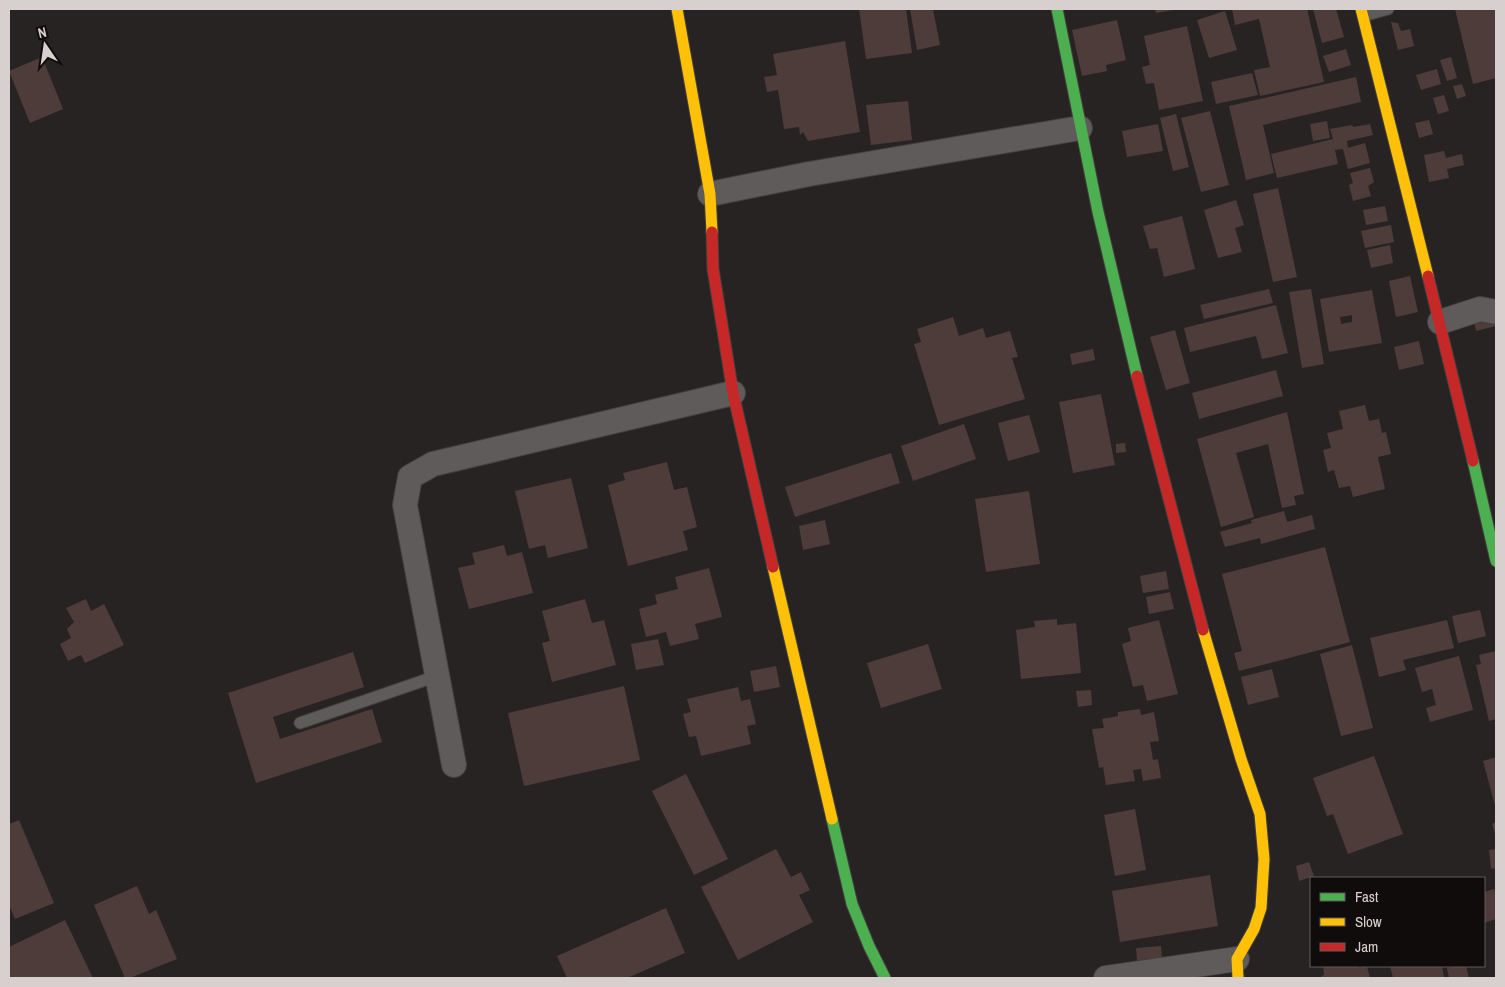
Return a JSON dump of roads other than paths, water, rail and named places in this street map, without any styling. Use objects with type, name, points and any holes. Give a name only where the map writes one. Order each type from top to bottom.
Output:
[{"type":"street","points":[[677,9],[684,38],[710,194],[713,269],[733,393],[852,904],[869,946],[885,978]]},
{"type":"street","points":[[1057,9],[1098,212],[1146,415],[1206,638],[1241,759],[1260,814],[1264,859],[1260,908],[1254,929],[1237,969],[1106,978]]},
{"type":"street","points":[[1362,12],[1440,322],[1496,561]]},
{"type":"street","points":[[710,194],[819,173],[1080,128]]},
{"type":"street","points":[[1440,322],[1480,309],[1496,312]]},
{"type":"street","points":[[454,765],[406,505],[410,477],[433,464],[733,393]]},
{"type":"lane","points":[[1362,12],[1388,9]]},
{"type":"lane","points":[[300,723],[437,676]]}]
